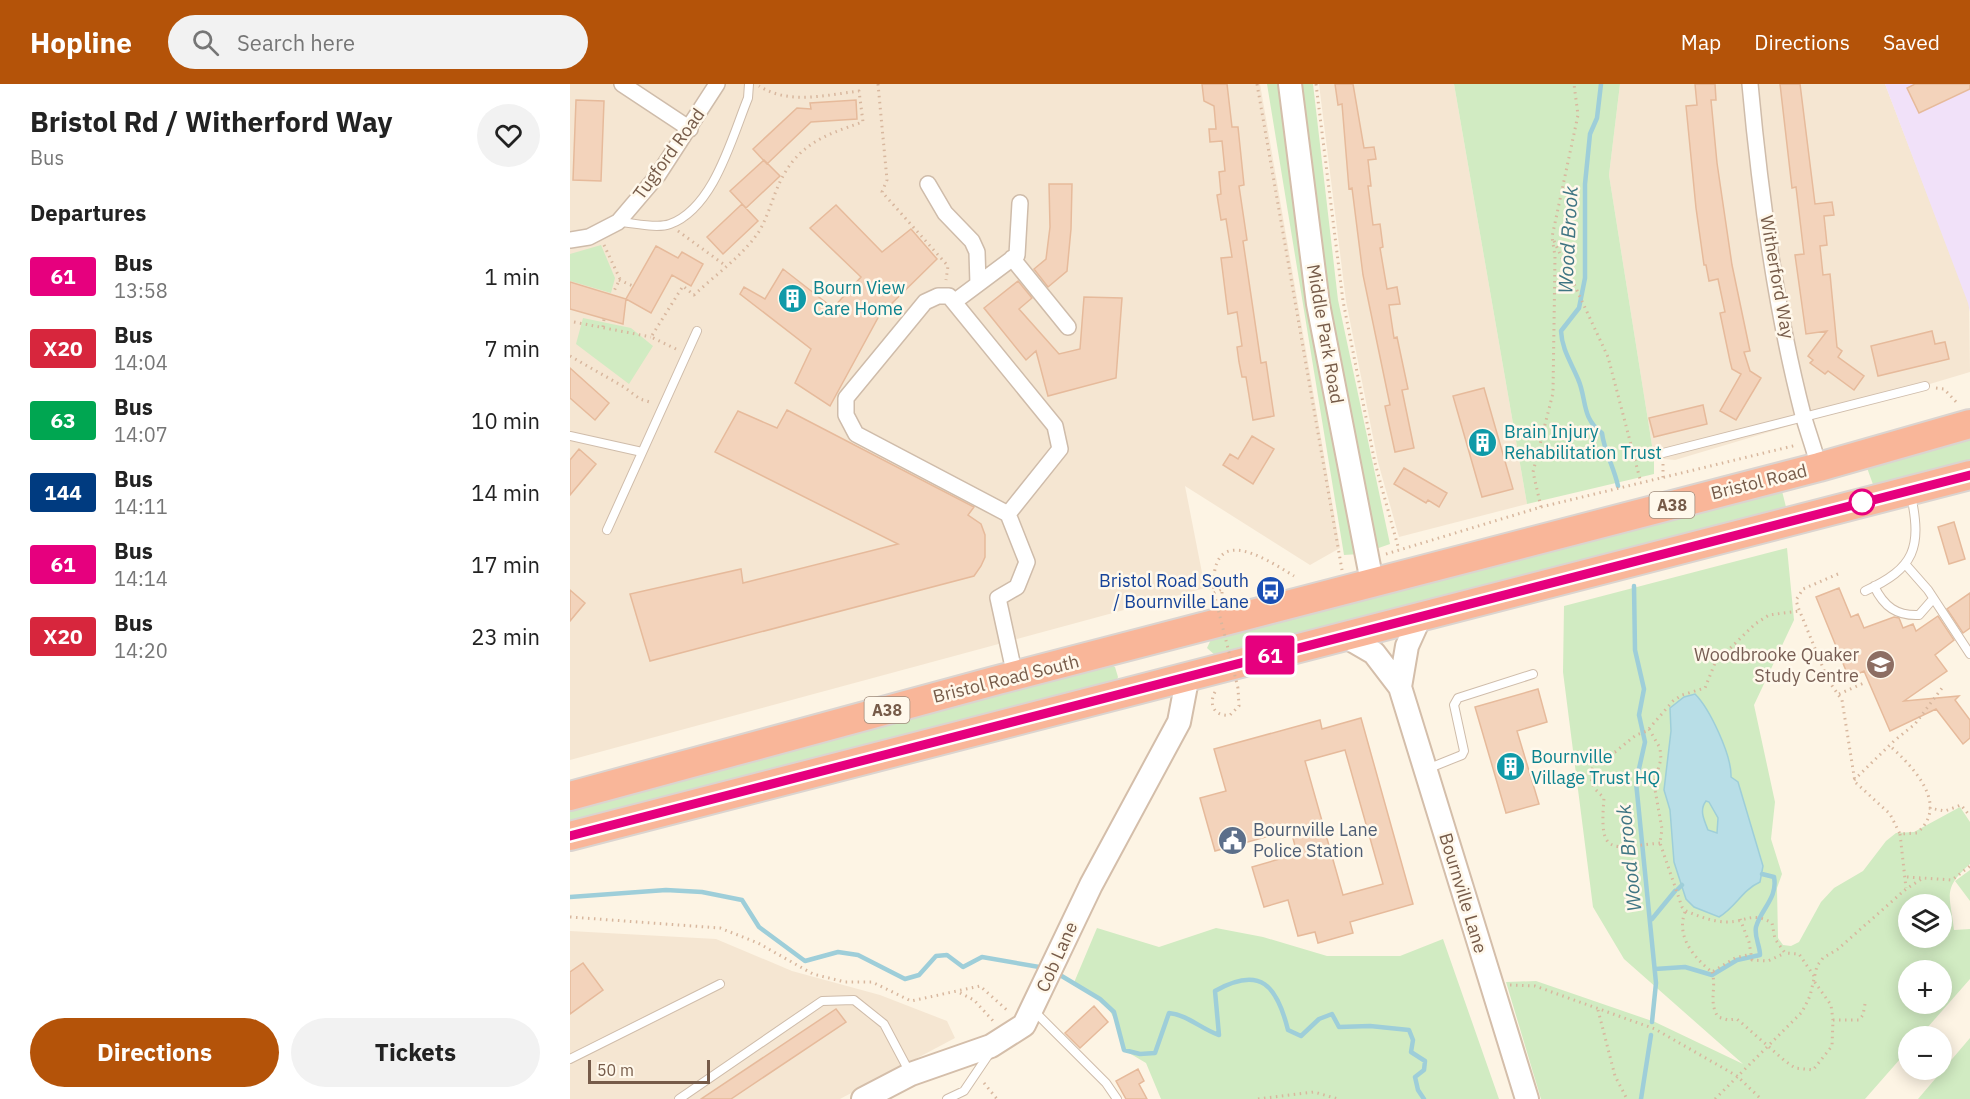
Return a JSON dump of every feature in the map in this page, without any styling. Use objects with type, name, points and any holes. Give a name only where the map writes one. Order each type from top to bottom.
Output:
[{"type":"highway","name":"Bristol Road","points":[[1372,582],[1806,463],[1852,458],[1967,417]]},
{"type":"highway","points":[[1852,458],[1863,502]]},
{"type":"highway","points":[[1806,463],[1816,514]]},
{"type":"highway","name":"A38","points":[[570,836],[1188,675],[1223,681],[1343,635],[1970,475]]},
{"type":"highway","name":"Bristol Road South","points":[[570,795],[1372,582]]},
{"type":"highway","points":[[1204,627],[1199,651],[1223,681]]},
{"type":"highway","points":[[1156,684],[1146,663],[1161,639],[1186,653],[1188,675]]},
{"type":"highway","points":[[1112,652],[1128,668],[1125,691]]},
{"type":"street","points":[[622,84],[690,129]]},
{"type":"street","name":"Tugford Road","points":[[570,240],[598,232],[618,222],[658,175],[690,129],[717,84]]},
{"type":"street","name":"Middle Park Road","points":[[1290,84],[1318,304],[1372,582]]},
{"type":"street","name":"Witherford Way","points":[[1750,84],[1757,162],[1779,303],[1804,416],[1806,463]]},
{"type":"street","points":[[928,183],[945,213],[972,241],[977,252],[978,284]]},
{"type":"street","points":[[1015,676],[998,598],[1017,587],[1027,562],[1008,514],[856,434],[846,415],[846,398],[925,302],[947,299],[978,284],[1017,255],[1020,203]]},
{"type":"street","points":[[1012,258],[1068,327]]},
{"type":"street","points":[[947,299],[1055,426],[1060,449],[1008,514]]},
{"type":"street","name":"Bournville Lane","points":[[1400,687],[1411,617]]},
{"type":"street","name":"Bournville Lane","points":[[1343,635],[1374,653],[1400,687],[1527,1099]]},
{"type":"street","name":"Cob Lane","points":[[1014,1029],[1047,978],[1065,936],[1179,722],[1188,675]]},
{"type":"street","points":[[1156,684],[1172,719],[1174,731]]},
{"type":"street","points":[[863,1099],[911,1074],[1014,1029]]},
{"type":"lane","points":[[669,225],[688,213],[712,185],[748,98],[749,84]]},
{"type":"lane","name":"Tugford Road","points":[[618,222],[669,225]]},
{"type":"lane","points":[[607,530],[697,331]]},
{"type":"lane","points":[[1663,453],[1925,386]]},
{"type":"lane","points":[[570,436],[642,452]]},
{"type":"lane","points":[[1865,591],[1906,565],[1916,534],[1916,518],[1910,490]]},
{"type":"lane","points":[[1906,565],[1933,599],[1970,654]]},
{"type":"lane","points":[[1874,586],[1887,606],[1902,616],[1919,615],[1933,599]]},
{"type":"lane","points":[[1425,769],[1462,755],[1464,751],[1454,705],[1458,698],[1533,674]]},
{"type":"lane","points":[[570,1059],[720,984]]},
{"type":"lane","points":[[679,1099],[822,1001],[854,1000],[884,1023],[911,1074]]},
{"type":"lane","points":[[947,1099],[964,1091],[990,1054],[1014,1029],[1106,1083],[1117,1099]]},
{"type":"path","points":[[651,337],[683,286],[694,295],[739,255],[760,228],[776,190],[802,152],[821,136],[863,122],[859,91],[795,98],[768,92],[755,84]]},
{"type":"path","points":[[878,84],[887,180],[882,192],[948,266],[947,299]]},
{"type":"path","points":[[1257,84],[1345,589]]},
{"type":"path","points":[[1316,84],[1343,301],[1375,463],[1399,550],[1540,507],[1641,483],[1806,463]]},
{"type":"path","points":[[1540,507],[1533,472],[1553,393],[1556,256],[1552,237],[1578,115],[1574,84]]},
{"type":"path","points":[[669,225],[726,266]]},
{"type":"path","points":[[598,232],[619,280],[633,286]]},
{"type":"path","points":[[1552,237],[1608,357],[1641,483]]},
{"type":"path","points":[[612,293],[619,280]]},
{"type":"path","points":[[603,327],[604,319]]},
{"type":"path","points":[[574,321],[651,337],[685,354]]},
{"type":"path","points":[[570,356],[624,387],[640,399],[663,405]]},
{"type":"path","points":[[1925,386],[1944,389],[1967,417]]},
{"type":"path","points":[[1244,684],[1223,681],[1212,699],[1213,709],[1220,715],[1230,716],[1237,710],[1240,701],[1213,594],[1213,577],[1217,560],[1229,550],[1244,549],[1294,576]]},
{"type":"path","points":[[1838,574],[1798,593],[1796,600],[1828,680],[1839,694],[1854,780],[1858,788],[1890,814],[1900,834],[1906,889]]},
{"type":"path","points":[[1660,843],[1640,848],[1614,846],[1602,834],[1604,798],[1593,788],[1591,771],[1600,757],[1615,752],[1636,735],[1648,730],[1673,701],[1682,695],[1705,688],[1715,663],[1755,624],[1769,615],[1799,611]]},
{"type":"path","points":[[1839,694],[1864,683]]},
{"type":"path","points":[[1854,780],[1889,745],[1921,718],[1942,688]]},
{"type":"path","points":[[1648,730],[1660,748],[1661,759],[1654,784],[1662,829],[1660,843],[1686,911],[1682,921],[1683,937],[1712,974],[1712,1003],[1718,1017],[1742,1022],[1768,1047],[1795,1068],[1813,1070],[1832,1046],[1831,1005],[1800,954],[1785,953],[1768,961],[1756,962],[1751,956],[1740,919]]},
{"type":"path","points":[[1889,745],[1924,782],[1929,808],[1920,831],[1900,834]]},
{"type":"path","points":[[1929,808],[1945,811],[1961,805],[1970,816]]},
{"type":"path","points":[[1906,877],[1952,880],[1970,866]]},
{"type":"path","points":[[1715,1099],[1802,1012],[1810,996],[1817,966],[1823,958],[1838,949],[1906,889],[1923,878]]},
{"type":"path","points":[[1686,911],[1723,922],[1760,918],[1772,924],[1775,939],[1785,953]]},
{"type":"path","points":[[570,917],[720,928],[758,943],[813,974],[845,982],[872,982],[911,1001],[980,986],[1014,1029]]},
{"type":"path","points":[[1712,974],[1735,958],[1751,956]]},
{"type":"path","points":[[1490,983],[1535,986],[1655,1029],[1737,1076],[1761,1099]]},
{"type":"path","points":[[958,992],[968,994],[1014,1029]]},
{"type":"path","points":[[1833,1020],[1858,1020],[1863,1015],[1865,1005]]},
{"type":"path","points":[[1598,1010],[1615,1076],[1627,1099]]},
{"type":"path","points":[[976,1072],[997,1099]]},
{"type":"path","points":[[1258,1099],[1314,1092],[1338,1099]]},
{"type":"shaded area","points":[[570,84],[1260,84],[1340,548],[1310,565],[1185,486],[1205,588],[570,760]]},
{"type":"shaded area","points":[[1319,84],[1454,84],[1527,504],[1399,537],[1378,462],[1346,301]]},
{"type":"shaded area","points":[[1620,84],[1885,84],[1969,303],[1970,372],[1675,460],[1654,458],[1609,175]]},
{"type":"shaded area","points":[[1885,84],[1970,84],[1970,312],[1968,303]]},
{"type":"shaded area","points":[[570,931],[716,939],[792,971],[880,995],[947,1021],[955,1038],[840,1099],[570,1099]]},
{"type":"green space","points":[[1267,84],[1285,84],[1360,554],[1344,555]]},
{"type":"green space","points":[[1297,84],[1313,84],[1338,300],[1390,544],[1370,551],[1323,292]]},
{"type":"green space","points":[[1454,84],[1620,84],[1609,175],[1654,458],[1654,474],[1527,504]]},
{"type":"green space","points":[[601,245],[615,278],[611,293],[570,281],[570,254]]},
{"type":"green space","points":[[583,318],[631,328],[653,346],[629,384],[576,344]]},
{"type":"green space","points":[[1970,435],[1970,464],[1875,490],[1866,465]]},
{"type":"green space","points":[[1780,483],[1788,515],[1216,656],[1207,648],[1213,635]]},
{"type":"green space","points":[[1787,548],[1794,620],[1754,705],[1775,802],[1771,839],[1782,874],[1777,888],[1778,938],[1783,945],[1791,946],[1799,942],[1821,902],[1834,888],[1863,871],[1886,841],[1896,833],[1914,832],[1960,807],[1970,822],[1970,864],[1955,880],[1950,894],[1898,894],[1898,948],[1952,948],[1952,915],[1954,930],[1970,929],[1970,979],[1952,1000],[1952,960],[1898,960],[1898,1014],[1939,1014],[1929,1026],[1898,1026],[1898,1061],[1865,1099],[1541,1099],[1506,982],[1536,981],[1655,1022],[1743,1064],[1624,959],[1593,907],[1563,672],[1564,606]]},
{"type":"green space","points":[[1106,662],[1115,667],[1118,677],[1114,688],[570,830],[570,803]]},
{"type":"green space","points":[[1970,870],[1970,901],[1955,881]]},
{"type":"green space","points":[[1097,928],[1159,947],[1216,928],[1263,937],[1327,956],[1400,956],[1443,939],[1499,1099],[1161,1099],[1146,1063],[1124,1050],[1109,1009],[1096,998],[1073,985]]},
{"type":"green space","points":[[1970,1038],[1970,1099],[1918,1099],[1934,1080],[1952,1080],[1952,1059]]},
{"type":"water","points":[[1695,694],[1707,710],[1719,733],[1728,757],[1731,777],[1738,782],[1763,866],[1760,882],[1748,889],[1719,917],[1694,907],[1686,899],[1674,862],[1670,810],[1664,790],[1671,731],[1670,708],[1684,697]],"holes":[[[1706,801],[1709,802],[1718,818],[1717,833],[1708,830],[1704,819],[1704,804]]]},
{"type":"building","points":[[1202,84],[1227,84],[1232,127],[1238,127],[1244,185],[1239,186],[1247,240],[1243,241],[1261,363],[1266,362],[1274,416],[1253,420],[1246,377],[1242,377],[1239,362],[1237,347],[1242,346],[1237,312],[1228,314],[1221,258],[1232,257],[1226,219],[1221,220],[1217,195],[1221,194],[1219,172],[1225,171],[1222,141],[1210,142],[1209,129],[1216,129],[1214,106],[1204,101]]},
{"type":"building","points":[[1335,84],[1353,84],[1364,148],[1374,147],[1376,159],[1368,160],[1371,186],[1368,186],[1373,225],[1380,224],[1383,247],[1380,248],[1387,289],[1397,287],[1400,304],[1389,305],[1394,338],[1397,337],[1408,389],[1402,390],[1414,448],[1395,452],[1385,406],[1390,405],[1363,275],[1352,188],[1349,189],[1342,104],[1338,105]]},
{"type":"building","points":[[1695,84],[1715,84],[1716,100],[1711,100],[1717,163],[1732,265],[1750,351],[1744,352],[1750,371],[1761,378],[1736,420],[1720,411],[1741,374],[1732,369],[1730,361],[1720,313],[1725,312],[1718,279],[1709,281],[1706,265],[1704,265],[1686,106],[1697,105]]},
{"type":"building","points":[[1780,84],[1800,84],[1815,204],[1832,202],[1834,215],[1824,216],[1827,245],[1820,246],[1823,275],[1830,274],[1837,347],[1842,351],[1838,357],[1864,376],[1854,390],[1828,371],[1825,374],[1810,363],[1813,360],[1808,356],[1827,331],[1806,334],[1795,255],[1804,254],[1796,187],[1792,188]]},
{"type":"building","points":[[1915,84],[1970,84],[1970,89],[1919,113],[1907,88]]},
{"type":"building","points":[[576,100],[604,101],[601,181],[573,180]]},
{"type":"building","points":[[856,100],[857,119],[811,122],[767,164],[753,149],[797,108],[811,109],[810,103]]},
{"type":"building","points":[[764,160],[780,176],[746,208],[730,191]]},
{"type":"building","points":[[1049,184],[1072,184],[1067,271],[1048,287],[1034,269],[1046,259],[1050,227]]},
{"type":"building","points":[[742,204],[758,221],[723,254],[707,237]]},
{"type":"building","name":"Bourn View Care Home","points":[[836,205],[882,252],[911,229],[937,259],[879,316],[830,406],[795,383],[811,349],[740,294],[744,287],[765,299],[783,269],[833,308],[861,277],[810,228]]},
{"type":"building","points":[[656,246],[678,258],[682,252],[703,264],[691,286],[672,275],[651,313],[626,299]]},
{"type":"building","points":[[1018,281],[1032,298],[1019,309],[1059,354],[1080,349],[1084,297],[1122,298],[1116,378],[1048,396],[1036,351],[1026,360],[984,308]]},
{"type":"building","points":[[570,282],[626,299],[623,324],[570,309]]},
{"type":"building","points":[[1932,331],[1935,344],[1945,342],[1949,359],[1878,376],[1871,346]]},
{"type":"building","points":[[570,368],[609,403],[595,420],[570,398]]},
{"type":"building","name":"Brain Injury Rehabilitation Trust","points":[[1484,388],[1513,489],[1482,497],[1453,396]]},
{"type":"building","points":[[1703,405],[1707,424],[1654,437],[1649,418]]},
{"type":"building","points":[[787,410],[974,507],[968,515],[981,524],[985,535],[985,557],[981,566],[974,576],[650,661],[630,594],[741,569],[743,583],[898,544],[715,452],[738,411],[777,428]]},
{"type":"building","points":[[1252,436],[1274,449],[1253,484],[1223,465],[1230,454],[1238,459]]},
{"type":"building","points":[[579,449],[596,464],[570,495],[570,460]]},
{"type":"building","points":[[1404,468],[1447,493],[1439,507],[1428,500],[1426,503],[1394,484]]},
{"type":"building","points":[[1954,522],[1965,559],[1949,564],[1938,527]]},
{"type":"building","name":"Woodbrooke Quaker Study Centre","points":[[1839,588],[1851,617],[1858,614],[1864,628],[1894,617],[1899,618],[1903,628],[1913,624],[1916,631],[1938,616],[1954,640],[1935,655],[1947,671],[1904,701],[1959,696],[1955,700],[1970,720],[1970,738],[1963,744],[1936,709],[1890,731],[1864,671],[1849,678],[1816,597]]},
{"type":"building","points":[[570,590],[585,603],[570,621]]},
{"type":"building","points":[[1970,593],[1970,628],[1963,633],[1947,609]]},
{"type":"building","name":"Bournville Village Trust HQ","points":[[1538,689],[1547,722],[1517,731],[1539,804],[1506,813],[1475,707]]},
{"type":"building","name":"Bournville Lane Police Station","points":[[1361,718],[1413,904],[1350,922],[1353,933],[1318,943],[1315,932],[1298,936],[1288,900],[1264,907],[1252,867],[1297,854],[1291,830],[1215,851],[1200,798],[1226,791],[1214,749],[1320,720],[1322,729]],"holes":[[[1345,750],[1383,884],[1343,895],[1305,761]]]},
{"type":"building","points":[[583,963],[603,990],[570,1014],[570,972]]},
{"type":"building","points":[[1094,1006],[1108,1022],[1080,1048],[1065,1033]]},
{"type":"building","points":[[836,1009],[846,1022],[731,1099],[701,1099]]},
{"type":"building","points":[[1138,1069],[1144,1081],[1139,1084],[1147,1099],[1126,1099],[1116,1081]]},
{"type":"waterway","name":"Wood Brook","points":[[1601,84],[1597,118],[1590,134],[1585,184],[1585,278],[1579,308],[1561,331],[1565,350],[1581,386],[1588,415],[1595,427],[1602,433],[1618,486]]},
{"type":"waterway","name":"Wood Brook","points":[[1634,586],[1635,650],[1644,689],[1639,715],[1645,742],[1636,782],[1656,983],[1652,1022]]},
{"type":"waterway","points":[[1655,969],[1685,967],[1712,975],[1737,960],[1760,955],[1756,927],[1774,891],[1775,884],[1774,877],[1762,874]]},
{"type":"waterway","points":[[1678,889],[1682,885]]},
{"type":"waterway","points":[[570,897],[666,890],[702,892],[742,900],[759,927],[805,961],[838,952],[858,955],[905,979],[919,975],[936,956],[947,955],[963,967],[982,957],[1045,968]]},
{"type":"waterway","points":[[1652,919],[1675,891]]},
{"type":"waterway","points":[[1055,972],[1100,999],[1114,1012],[1124,1050],[1140,1054],[1155,1053],[1169,1013],[1182,1016],[1219,1035],[1215,991],[1231,983],[1244,980],[1255,980],[1265,984],[1278,1002],[1288,1030],[1301,1036],[1319,1019],[1332,1014],[1339,1027],[1370,1026],[1409,1030],[1413,1040],[1411,1052],[1425,1061],[1424,1070],[1415,1077],[1418,1090],[1424,1099]]},
{"type":"waterway","name":"Wood Brook","points":[[1641,1099],[1651,1035]]},
{"type":"bus line","name":"61","points":[[570,836],[1434,611],[1970,475]]},
{"type":"place","name":"Bourn View Care Home","points":[[792,298]]},
{"type":"place","name":"Brain Injury Rehabilitation Trust","points":[[1483,442]]},
{"type":"place","name":"Bristol Road South / Bournville Lane","points":[[1270,591]]},
{"type":"place","name":"Woodbrooke Quaker Study Centre","points":[[1880,665]]},
{"type":"place","name":"Bournville Village Trust HQ","points":[[1510,767]]},
{"type":"place","name":"Bournville Lane Police Station","points":[[1232,840]]}]
